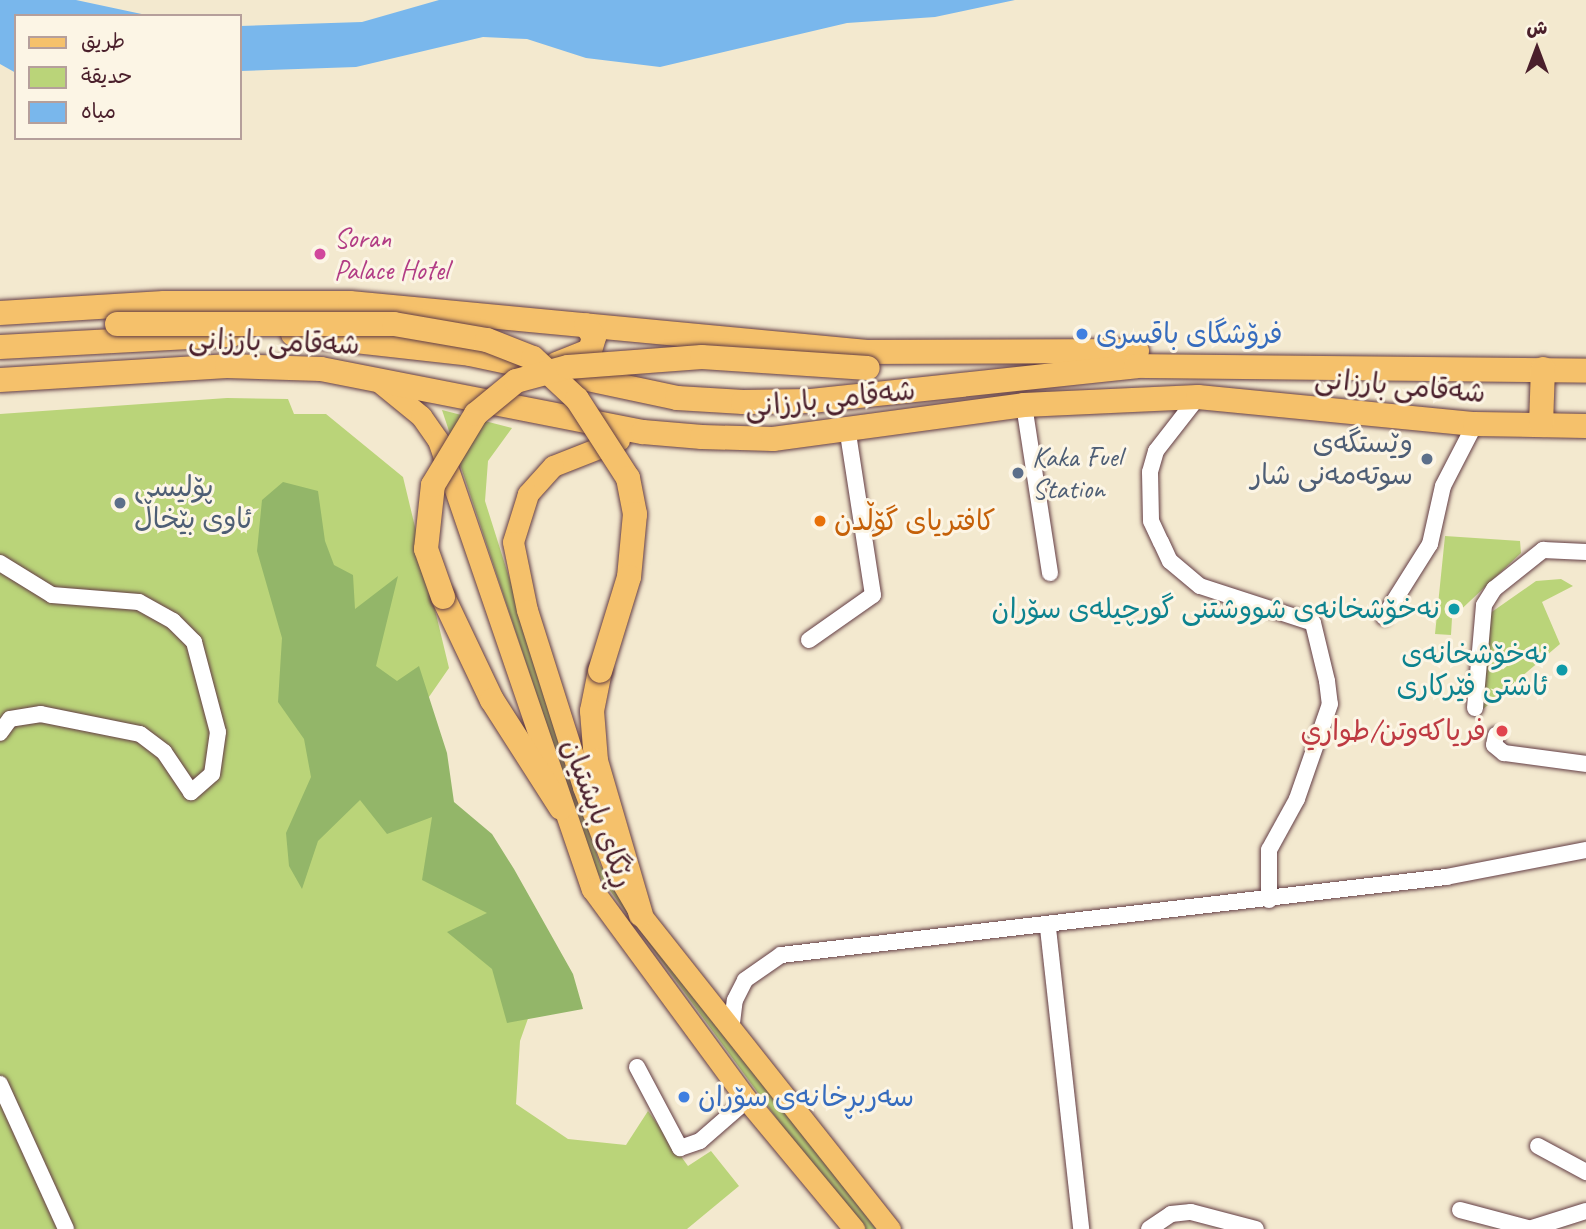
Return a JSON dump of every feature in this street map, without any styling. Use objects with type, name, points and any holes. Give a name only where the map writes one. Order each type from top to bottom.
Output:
[{"type":"highway","points":[[0,313],[164,303],[350,303],[877,353],[1166,351],[1212,366]]},
{"type":"highway","points":[[0,346],[117,324],[394,324],[487,340],[533,358],[577,399],[628,478],[635,514],[629,577],[600,671],[592,711],[596,761],[640,915]]},
{"type":"highway","points":[[586,325],[594,337],[590,351]]},
{"type":"highway","points":[[511,364],[562,363],[590,351],[611,336],[635,331]]},
{"type":"highway","name":"شەقامی بارزانی","points":[[0,346],[291,334],[360,338],[511,364],[677,398],[743,402],[811,401],[1136,366],[1586,371]]},
{"type":"highway","points":[[561,808],[492,700],[443,597],[426,549],[433,485],[476,414],[516,381],[568,367],[702,357],[868,368],[1136,366]]},
{"type":"highway","name":"شەقامی بارزانی","points":[[0,380],[228,366],[373,376],[642,432],[773,439],[848,433],[1024,405],[1198,397],[1475,424],[1586,426]]},
{"type":"highway","points":[[1541,425],[1543,369]]},
{"type":"main road","name":"ڕێگای باپشتیان","points":[[373,376],[407,401],[438,440],[561,808],[592,889],[747,1100],[854,1229]]},
{"type":"main road","name":"ڕێگای باپشتیان","points":[[642,432],[553,466],[528,494],[513,542],[527,610],[583,787],[615,871],[640,915],[731,1033],[890,1229]]},
{"type":"street","points":[[1198,397],[1156,451],[1151,521],[1170,561],[1200,586],[1313,623],[1327,681],[1330,704],[1297,799],[1269,850],[1269,900]]},
{"type":"street","points":[[1024,405],[1050,573]]},
{"type":"street","points":[[1384,617],[1430,544],[1443,486],[1475,424]]},
{"type":"street","points":[[809,640],[873,595],[848,433]]},
{"type":"street","points":[[1475,708],[1484,605],[1494,589],[1543,550],[1586,552]]},
{"type":"street","points":[[0,563],[52,595],[139,602],[173,621],[194,642],[218,732],[212,774],[191,792],[164,752],[140,734],[41,713],[10,719],[0,733]]},
{"type":"street","points":[[1496,736],[1494,745],[1504,753],[1586,764]]},
{"type":"street","points":[[731,1033],[735,1000],[745,980],[781,955],[1048,928],[1446,877],[1586,850]]},
{"type":"street","points":[[1048,928],[1080,1229]]},
{"type":"street","points":[[637,1067],[680,1148],[700,1142],[747,1100]]},
{"type":"street","points":[[0,1084],[66,1229]]},
{"type":"street","points":[[1538,1146],[1586,1172]]},
{"type":"street","points":[[1460,1210],[1529,1228],[1586,1211]]},
{"type":"street","points":[[1149,1229],[1171,1214],[1191,1212],[1256,1229]]},
{"type":"green space","points":[[227,398],[288,399],[294,414],[326,414],[403,477],[449,668],[413,720],[536,996],[520,1041],[516,1104],[568,1139],[626,1145],[648,1111],[688,1166],[711,1151],[739,1186],[687,1229],[0,1229],[0,414]]},
{"type":"green space","points":[[442,410],[512,428],[488,461],[485,501],[600,865],[876,1229],[866,1229],[801,1152],[595,870]]},
{"type":"green space","points":[[283,482],[318,491],[325,541],[334,565],[353,575],[355,609],[398,576],[376,666],[397,681],[419,666],[447,753],[454,802],[492,834],[514,869],[573,974],[583,1009],[507,1023],[492,969],[447,932],[487,913],[422,880],[432,817],[387,834],[360,800],[318,841],[302,889],[289,866],[286,833],[311,777],[304,739],[278,702],[282,638],[257,551],[262,500]]},
{"type":"green space","points":[[1445,536],[1520,541],[1521,553],[1452,618],[1451,635],[1435,634]]},
{"type":"green space","points":[[1561,579],[1573,586],[1542,602],[1560,644],[1482,710],[1486,616],[1536,581]]},
{"type":"water","points":[[0,0],[76,0],[142,14],[14,14],[14,72],[0,64]]},
{"type":"water","points":[[439,0],[1015,0],[935,17],[847,23],[660,67],[586,58],[527,39],[483,37],[356,67],[242,71],[242,26],[362,22]]},
{"type":"place","name":"Soran Palace Hotel","points":[[320,254]]},
{"type":"place","name":"فرۆشگای باقسری","points":[[1082,334]]},
{"type":"place","name":"وێستگەی سوتەمەنی شار","points":[[1427,459]]},
{"type":"place","name":"Kaka Fuel Station","points":[[1018,473]]},
{"type":"place","name":"پۆلیسی ئاوی بێخاڵ","points":[[120,503]]},
{"type":"place","name":"کافتریای گۆڵدن","points":[[820,521]]},
{"type":"place","name":"نەخۆشخانەی شووشتنی گورچیلەی سۆران","points":[[1454,609]]},
{"type":"place","name":"نەخۆشخانەی ئاشتی فێرکاری","points":[[1562,670]]},
{"type":"place","name":"فریاکەوتن/طواري","points":[[1502,731]]},
{"type":"place","name":"سەربڕخانەی سۆران","points":[[684,1097]]}]
